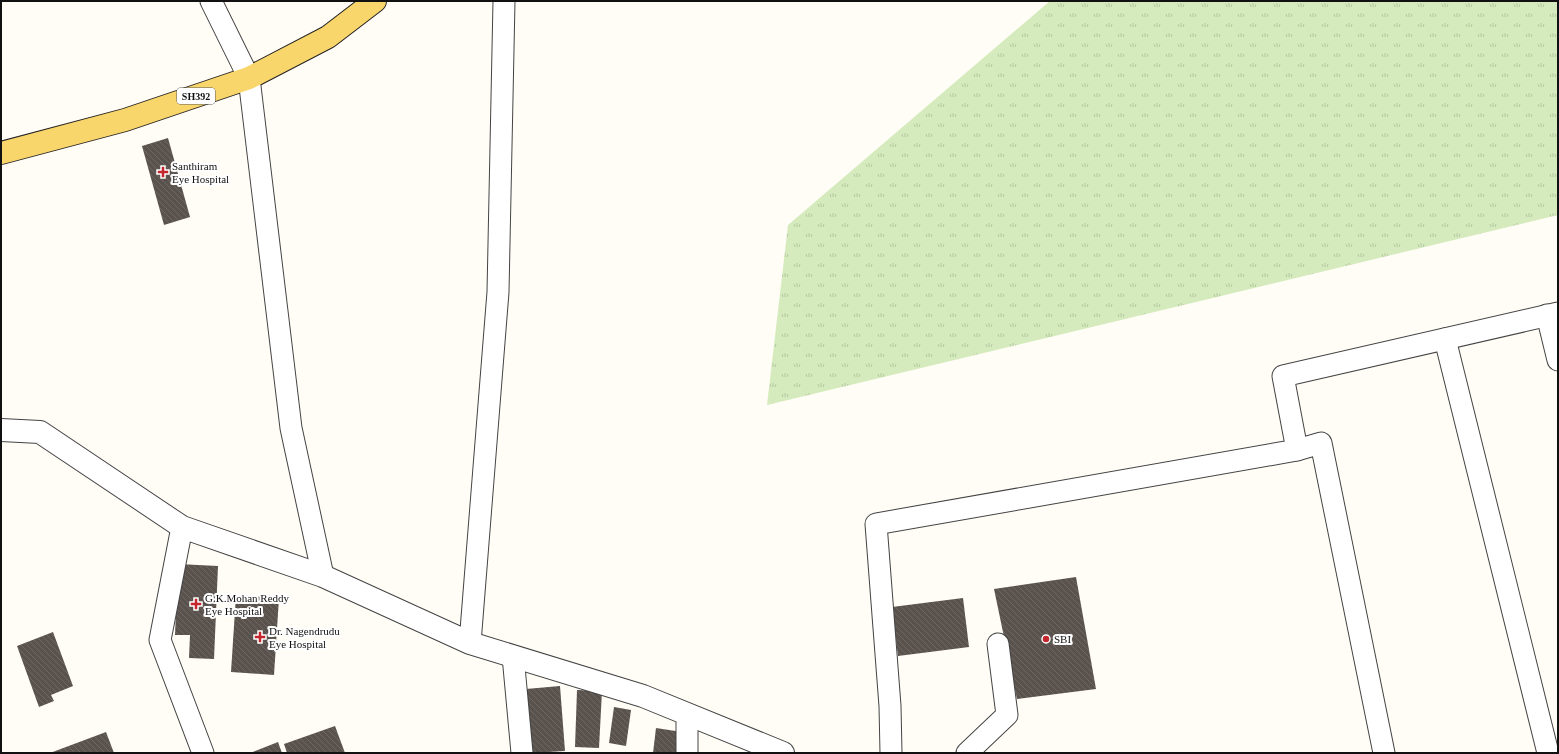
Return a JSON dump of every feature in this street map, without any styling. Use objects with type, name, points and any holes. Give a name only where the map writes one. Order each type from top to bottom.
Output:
[{"type":"main road","name":"SH392","points":[[1,153],[125,120],[249,78],[328,36],[375,1]]},
{"type":"street","points":[[211,1],[249,78],[291,428],[323,576]]},
{"type":"street","points":[[470,643],[498,292],[504,1]]},
{"type":"street","points":[[1297,450],[1283,376],[1552,314],[1558,360]]},
{"type":"street","points":[[1445,339],[1548,753]]},
{"type":"street","points":[[1,430],[40,432],[182,527],[323,576],[470,643],[643,696],[783,753]]},
{"type":"street","points":[[891,753],[890,706],[876,524],[1297,450],[1321,443],[1384,753]]},
{"type":"street","points":[[182,527],[160,640],[203,753]]},
{"type":"street","points":[[967,753],[1007,715],[998,644]]},
{"type":"street","points":[[513,656],[522,753]]},
{"type":"street","points":[[687,714],[687,753]]},
{"type":"green space","points":[[1050,1],[1558,1],[1558,215],[767,405],[788,225]]},
{"type":"building","points":[[168,138],[190,217],[164,225],[142,146]]},
{"type":"building","points":[[178,564],[218,566],[214,659],[189,658],[190,635],[175,635]]},
{"type":"building","name":"SBI","points":[[1076,577],[1096,689],[1017,699],[994,589]]},
{"type":"building","points":[[236,595],[279,598],[274,675],[231,672]]},
{"type":"building","points":[[963,598],[969,647],[898,656],[892,607]]},
{"type":"building","points":[[53,632],[73,686],[51,695],[54,701],[39,707],[17,646]]},
{"type":"building","points":[[560,686],[565,751],[531,753],[526,689]]},
{"type":"building","points":[[577,690],[602,691],[599,748],[575,747]]},
{"type":"building","points":[[614,707],[631,710],[626,746],[609,743]]},
{"type":"building","points":[[335,726],[345,753],[287,753],[284,744]]},
{"type":"building","points":[[656,728],[682,732],[679,753],[653,753]]},
{"type":"building","points":[[106,732],[114,753],[50,753]]},
{"type":"building","points":[[278,742],[282,753],[250,753]]},
{"type":"place","name":"Santhiram Eye Hospital","points":[[163,172]]},
{"type":"place","name":"G.K.Mohan Reddy Eye Hospital","points":[[196,604]]},
{"type":"place","name":"Dr. Nagendrudu Eye Hospital","points":[[260,637]]},
{"type":"place","name":"SBI","points":[[1046,639]]}]
